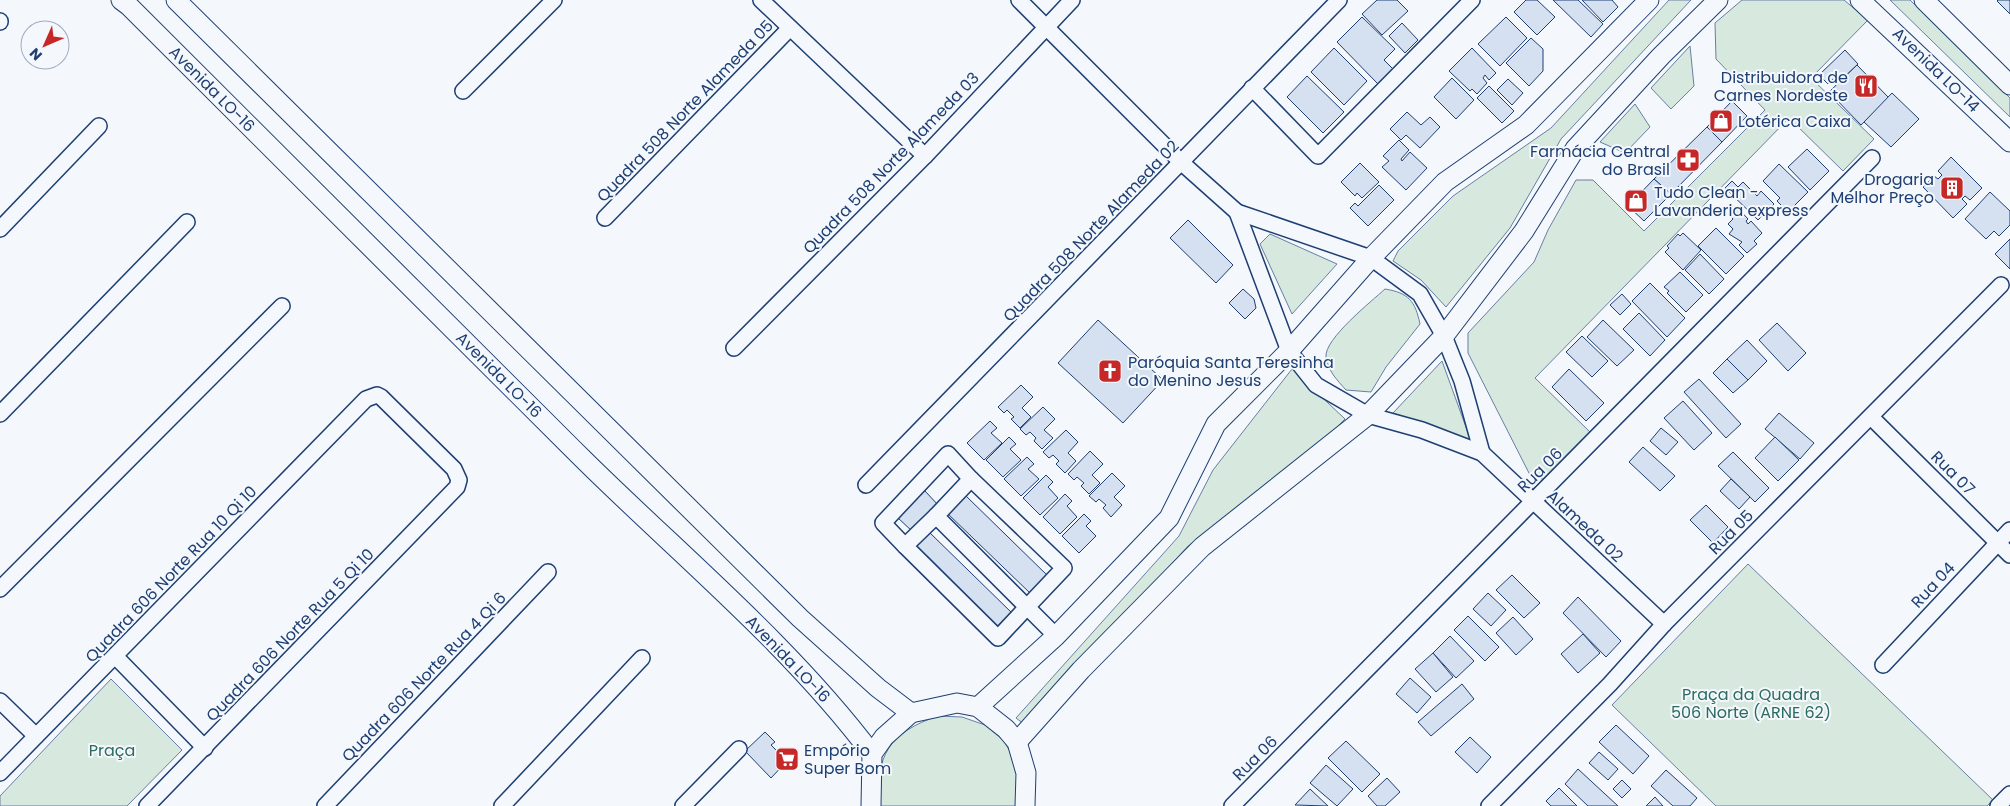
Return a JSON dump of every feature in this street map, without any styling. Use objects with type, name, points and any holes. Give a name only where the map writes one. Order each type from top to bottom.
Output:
[{"type":"street","name":"Avenida LO-16","points":[[121,0],[584,460],[758,627],[831,703],[872,754]]},
{"type":"street","points":[[176,0],[800,618],[878,688],[911,713]]},
{"type":"street","points":[[463,91],[554,0]]},
{"type":"street","points":[[761,0],[925,156]]},
{"type":"street","points":[[1019,0],[1182,163],[1237,212],[1371,258],[1420,294],[1444,336],[1462,381],[1482,453]]},
{"type":"street","name":"Quadra 508 Norte Alameda 03","points":[[734,348],[925,156],[1072,0]]},
{"type":"street","name":"Quadra 508 Norte Alameda 02","points":[[866,484],[1182,163],[1252,88],[1339,0]]},
{"type":"street","points":[[1252,88],[1318,156],[1472,0]]},
{"type":"street","points":[[978,707],[1056,636],[1168,518],[1216,424],[1290,351],[1371,258],[1445,182],[1526,125],[1648,0]]},
{"type":"street","points":[[1017,742],[1081,670],[1202,547],[1368,415],[1444,336],[1524,230],[1575,149],[1661,56],[1718,0]]},
{"type":"street","name":"Avenida LO-14","points":[[1860,0],[2010,142]]},
{"type":"street","points":[[1924,0],[2010,85]]},
{"type":"street","name":"Quadra 508 Norte Alameda 05","points":[[605,218],[790,28]]},
{"type":"street","points":[[0,229],[99,126]]},
{"type":"street","name":"Rua 06","points":[[1232,806],[1872,158]]},
{"type":"street","points":[[1237,212],[1290,351],[1316,385],[1368,415],[1422,430],[1482,453]]},
{"type":"street","points":[[0,414],[187,222]]},
{"type":"street","name":"Rua 05","points":[[1489,806],[1610,684],[1664,624],[2001,286]]},
{"type":"street","points":[[0,589],[282,306]]},
{"type":"street","name":"Quadra 606 Norte Rua 5 Qi 10","points":[[147,806],[457,487],[459,480],[454,468],[381,397],[377,395],[366,399]]},
{"type":"street","name":"Quadra 606 Norte Rua 10 Qi 10","points":[[0,773],[366,399]]},
{"type":"street","name":"Rua 07","points":[[1871,417],[2010,555]]},
{"type":"street","name":"Alameda 02","points":[[1482,453],[1664,624]]},
{"type":"street","points":[[948,454],[1064,568],[998,638],[905,546],[883,523],[948,454]]},
{"type":"street","points":[[905,546],[972,478]]},
{"type":"street","points":[[936,516],[1056,636]]},
{"type":"street","name":"Rua 04","points":[[1883,665],[2010,530]]},
{"type":"street","name":"Quadra 606 Norte Rua 4 Qi 6","points":[[325,806],[548,572]]},
{"type":"street","points":[[115,656],[205,748]]},
{"type":"street","points":[[502,806],[642,658]]},
{"type":"street","points":[[0,701],[36,736]]},
{"type":"street","points":[[871,806],[872,754],[884,737],[911,713],[957,703],[978,707],[1006,729],[1017,742],[1026,773],[1025,806]]},
{"type":"street","points":[[683,806],[739,749]]},
{"type":"street","points":[[1998,806],[2010,794]]},
{"type":"green space","points":[[1669,0],[1691,0],[1561,139],[1510,228],[1446,307],[1421,280],[1393,261],[1398,251],[1453,196],[1551,128]]},
{"type":"green space","points":[[1742,0],[1844,0],[1868,20],[1811,78],[1874,139],[1843,171],[1789,118],[1535,378],[1591,433],[1543,479],[1531,477],[1468,353],[1468,333],[1534,262],[1548,230],[1576,180],[1593,180],[1644,231],[1765,110],[1716,59],[1715,23]]},
{"type":"green space","points":[[1890,0],[1910,0],[2010,98],[2010,117]]},
{"type":"green space","points":[[1690,46],[1694,86],[1671,109],[1651,88]]},
{"type":"green space","points":[[1635,104],[1650,127],[1625,153],[1600,142]]},
{"type":"green space","points":[[1270,234],[1337,264],[1292,314],[1260,244]]},
{"type":"green space","points":[[1385,289],[1400,293],[1410,299],[1416,309],[1420,324],[1386,367],[1371,392],[1346,390],[1333,375],[1329,367],[1326,357],[1327,349],[1340,331]]},
{"type":"green space","points":[[1442,361],[1471,441],[1393,413]]},
{"type":"green space","points":[[1292,369],[1345,419],[1307,457],[1188,546],[1024,724],[1016,718],[1179,536],[1213,470]]},
{"type":"green space","name":"Praça da Quadra 506 Norte (ARNE 62)","points":[[1748,564],[1993,800],[1987,806],[1716,806],[1612,705]]},
{"type":"green space","name":"Praça","points":[[111,679],[182,750],[127,806],[0,806],[0,796]]},
{"type":"green space","points":[[938,716],[962,717],[985,725],[1003,740],[1016,761],[1019,806],[880,806],[880,773],[883,760],[889,748],[897,738],[908,730],[921,722]]},
{"type":"building","points":[[1377,0],[1397,0],[1408,11],[1382,35],[1362,14]]},
{"type":"building","points":[[1526,0],[1537,0],[1555,17],[1537,35],[1514,12]]},
{"type":"building","points":[[1553,0],[1578,0],[1603,24],[1591,37]]},
{"type":"building","points":[[1582,0],[1612,0],[1618,7],[1603,22]]},
{"type":"building","points":[[2010,0],[2010,14],[1997,1]]},
{"type":"building","points":[[1362,17],[1395,49],[1384,60],[1393,69],[1378,84],[1337,42]]},
{"type":"building","points":[[1506,17],[1527,38],[1500,66],[1478,44]]},
{"type":"building","points":[[1402,23],[1418,40],[1405,53],[1389,36]]},
{"type":"building","points":[[1531,38],[1543,49],[1543,71],[1529,86],[1506,63]]},
{"type":"building","points":[[1334,48],[1367,81],[1344,105],[1311,72]]},
{"type":"building","points":[[1472,48],[1496,73],[1489,80],[1485,75],[1483,78],[1487,83],[1477,94],[1472,89],[1470,91],[1449,71]]},
{"type":"building","points":[[1845,50],[1858,64],[1838,83],[1833,79],[1828,84],[1819,75]]},
{"type":"building","points":[[1857,65],[1889,98],[1861,125],[1829,92]]},
{"type":"building","points":[[1307,76],[1344,112],[1323,133],[1287,97]]},
{"type":"building","points":[[1452,78],[1474,100],[1456,119],[1434,97]]},
{"type":"building","points":[[1508,79],[1523,93],[1512,105],[1497,90]]},
{"type":"building","points":[[1489,86],[1514,111],[1502,123],[1477,98]]},
{"type":"building","points":[[1892,93],[1919,119],[1891,147],[1864,122]]},
{"type":"building","points":[[1732,101],[1747,116],[1722,142],[1707,127]]},
{"type":"building","points":[[1407,112],[1421,125],[1430,117],[1440,127],[1420,148],[1406,135],[1401,140],[1390,129]]},
{"type":"building","name":"Farmácia Central do Brasil","points":[[1707,127],[1722,142],[1671,194],[1654,179]]},
{"type":"building","points":[[1399,140],[1409,150],[1401,159],[1402,161],[1410,152],[1427,168],[1406,190],[1382,167],[1389,161],[1383,156]]},
{"type":"building","points":[[1807,149],[1829,171],[1810,190],[1788,167]]},
{"type":"building","name":"Drogaria Melhor Preço","points":[[1951,157],[1982,188],[1970,200],[1965,196],[1962,199],[1967,204],[1953,218],[1923,187],[1934,176],[1938,179],[1942,175],[1938,171]]},
{"type":"building","points":[[1360,163],[1379,182],[1362,198],[1357,193],[1355,196],[1341,182]]},
{"type":"building","points":[[1779,164],[1808,192],[1788,212],[1777,201],[1780,198],[1763,181]]},
{"type":"building","points":[[1654,179],[1671,194],[1644,221],[1628,206]]},
{"type":"building","points":[[1732,181],[1738,187],[1743,182],[1757,196],[1761,191],[1774,204],[1758,220],[1725,188]]},
{"type":"building","points":[[1379,185],[1394,200],[1368,226],[1350,208],[1355,203],[1358,206]]},
{"type":"building","points":[[1990,192],[2010,211],[2010,225],[1999,236],[1994,231],[1986,239],[1965,219]]},
{"type":"building","points":[[1736,206],[1748,219],[1746,221],[1748,224],[1751,221],[1762,233],[1754,241],[1757,244],[1747,253],[1739,245],[1742,242],[1729,234],[1733,229],[1728,224],[1733,219],[1728,214]]},
{"type":"building","points":[[1188,220],[1233,265],[1216,283],[1170,238]]},
{"type":"building","points":[[1716,228],[1744,256],[1726,274],[1698,246]]},
{"type":"building","points":[[1683,233],[1701,250],[1683,270],[1665,252],[1669,248],[1667,246],[1678,234],[1680,236]]},
{"type":"building","points":[[2010,239],[2010,269],[1995,254]]},
{"type":"building","points":[[1700,254],[1724,279],[1709,294],[1685,270]]},
{"type":"building","points":[[1680,272],[1703,295],[1686,312],[1667,293],[1669,291],[1664,287]]},
{"type":"building","points":[[1650,283],[1685,318],[1667,337],[1632,301]]},
{"type":"building","points":[[1243,289],[1254,299],[1256,308],[1245,319],[1229,303]]},
{"type":"building","points":[[1622,294],[1631,304],[1620,315],[1610,305]]},
{"type":"building","points":[[1639,313],[1665,340],[1650,356],[1623,329]]},
{"type":"building","name":"Paróquia Santa Teresinha do Menino Jesus","points":[[1098,320],[1163,380],[1123,423],[1058,363]]},
{"type":"building","points":[[1603,320],[1634,350],[1617,366],[1587,337]]},
{"type":"building","points":[[1777,323],[1806,353],[1788,371],[1759,340]]},
{"type":"building","points":[[1582,336],[1608,361],[1592,377],[1566,352]]},
{"type":"building","points":[[1747,340],[1767,361],[1748,380],[1727,359]]},
{"type":"building","points":[[1727,359],[1748,380],[1733,393],[1713,373]]},
{"type":"building","points":[[1569,369],[1604,403],[1586,421],[1552,387]]},
{"type":"building","points":[[1699,379],[1741,424],[1726,438],[1684,392]]},
{"type":"building","points":[[1021,385],[1033,397],[1022,408],[1031,417],[1020,428],[1011,419],[1014,417],[1007,410],[1004,413],[998,407]]},
{"type":"building","points":[[1683,401],[1712,433],[1694,450],[1664,418]]},
{"type":"building","points":[[1043,407],[1055,419],[1044,430],[1053,438],[1042,449],[1034,441],[1036,438],[1030,432],[1026,435],[1020,429]]},
{"type":"building","points":[[1779,413],[1814,443],[1800,459],[1765,429]]},
{"type":"building","points":[[990,421],[997,428],[991,433],[1002,443],[984,460],[967,443]]},
{"type":"building","points":[[1661,428],[1678,442],[1666,455],[1650,441]]},
{"type":"building","points":[[1066,430],[1078,442],[1068,453],[1076,461],[1065,473],[1056,464],[1059,461],[1053,455],[1049,458],[1043,452]]},
{"type":"building","points":[[1009,437],[1016,444],[1010,449],[1021,460],[1003,477],[986,460]]},
{"type":"building","points":[[1775,437],[1799,460],[1778,481],[1755,458]]},
{"type":"building","points":[[1643,447],[1675,476],[1660,491],[1629,462]]},
{"type":"building","points":[[1090,451],[1103,464],[1092,475],[1100,483],[1089,494],[1081,486],[1084,483],[1077,477],[1074,480],[1068,474]]},
{"type":"building","points":[[1733,452],[1769,488],[1755,502],[1718,466]]},
{"type":"building","points":[[1027,457],[1034,464],[1028,469],[1039,479],[1021,496],[1004,479]]},
{"type":"building","points":[[1112,473],[1125,486],[1114,497],[1122,505],[1111,517],[1103,508],[1106,505],[1099,499],[1096,502],[1089,496]]},
{"type":"building","points":[[1046,475],[1053,482],[1048,487],[1058,498],[1040,515],[1023,498]]},
{"type":"building","points":[[1731,479],[1750,497],[1739,509],[1720,491]]},
{"type":"building","points":[[924,490],[940,507],[914,533],[897,517]]},
{"type":"building","points":[[964,494],[1049,577],[1032,595],[946,512]]},
{"type":"building","points":[[1065,494],[1072,501],[1067,506],[1077,517],[1060,534],[1043,517]]},
{"type":"building","points":[[1706,505],[1728,527],[1713,543],[1690,520]]},
{"type":"building","points":[[1084,514],[1091,521],[1086,526],[1096,536],[1079,553],[1062,536]]},
{"type":"building","points":[[927,530],[1012,613],[994,631],[909,548]]},
{"type":"building","points":[[1512,575],[1540,603],[1524,618],[1496,590]]},
{"type":"building","points":[[1488,593],[1506,610],[1491,626],[1473,609]]},
{"type":"building","points":[[1578,597],[1621,641],[1606,657],[1563,613]]},
{"type":"building","points":[[1468,616],[1499,647],[1485,661],[1454,630]]},
{"type":"building","points":[[1513,617],[1533,639],[1516,655],[1496,633]]},
{"type":"building","points":[[1583,634],[1600,653],[1578,673],[1561,654]]},
{"type":"building","points":[[1450,636],[1474,661],[1456,678],[1433,653]]},
{"type":"building","points":[[1433,653],[1453,677],[1436,692],[1415,669]]},
{"type":"building","points":[[1410,678],[1431,697],[1417,713],[1396,694]]},
{"type":"building","points":[[1462,684],[1474,699],[1431,736],[1418,722]]},
{"type":"building","points":[[1616,725],[1649,756],[1633,774],[1599,742]]},
{"type":"building","points":[[765,732],[775,742],[771,745],[787,761],[771,778],[745,751]]},
{"type":"building","points":[[1470,737],[1491,757],[1477,773],[1455,752]]},
{"type":"building","points":[[1346,741],[1380,774],[1362,792],[1328,758]]},
{"type":"building","points":[[1599,752],[1618,769],[1608,780],[1589,763]]},
{"type":"building","points":[[1326,765],[1353,789],[1337,806],[1310,783]]},
{"type":"building","points":[[1578,769],[1618,806],[1588,806],[1565,784]]},
{"type":"building","points":[[1666,770],[1697,798],[1690,806],[1673,806],[1651,786]]},
{"type":"building","points":[[1387,778],[1400,792],[1385,806],[1377,806],[1368,796]]},
{"type":"building","points":[[1622,780],[1631,789],[1622,798],[1613,789]]},
{"type":"building","points":[[1559,788],[1577,806],[1551,806],[1546,801]]},
{"type":"building","points":[[1310,789],[1328,806],[1295,805]]},
{"type":"building","points":[[1655,797],[1663,806],[1646,806]]},
{"type":"place","name":"Distribuidora de Carnes Nordeste","points":[[1866,86]]},
{"type":"place","name":"Lotérica Caixa","points":[[1721,121]]},
{"type":"place","name":"Farmácia Central do Brasil","points":[[1688,160]]},
{"type":"place","name":"Drogaria Melhor Preço","points":[[1952,188]]},
{"type":"place","name":"Tudo Clean - Lavanderia express","points":[[1636,201]]},
{"type":"place","name":"Paróquia Santa Teresinha do Menino Jesus","points":[[1110,371]]},
{"type":"place","name":"Empório Super Bom","points":[[787,759]]}]
